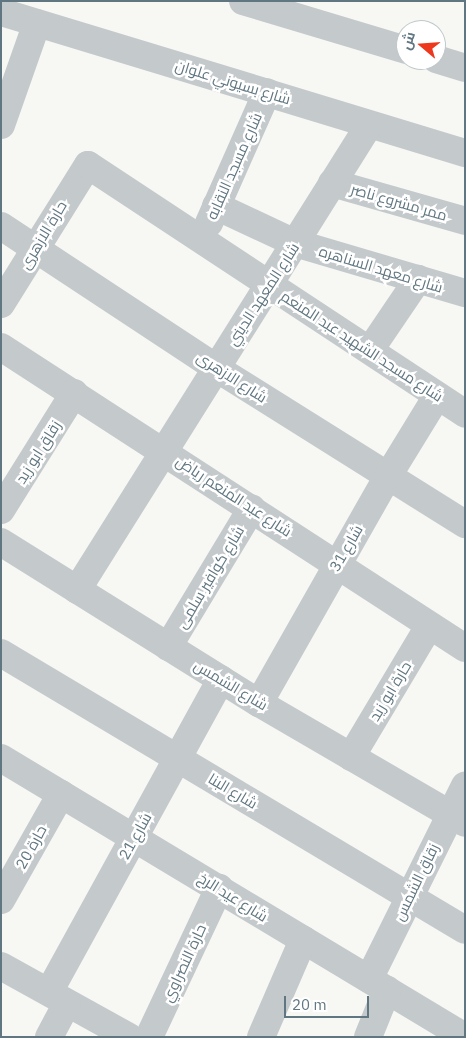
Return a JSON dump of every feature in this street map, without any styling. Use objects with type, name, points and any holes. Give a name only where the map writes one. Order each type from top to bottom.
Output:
[{"type":"street","points":[[243,1],[302,10],[396,46]]},
{"type":"street","name":"شارع بسيوني علوان","points":[[1,12],[465,153]]},
{"type":"street","points":[[1,125],[37,23]]},
{"type":"street","points":[[446,63],[465,68]]},
{"type":"street","name":"شارع مسجد النقابه","points":[[201,240],[267,92]]},
{"type":"street","name":"شارع المعهد الديني","points":[[76,590],[369,124]]},
{"type":"street","name":"شارع مسجد الشهيد عبد المنعم","points":[[84,167],[89,166],[465,414]]},
{"type":"street","name":"حارة الازهرى","points":[[1,304],[84,167]]},
{"type":"street","name":"ممر مشروع ناصر","points":[[332,183],[465,221]]},
{"type":"street","name":"شارع معهد السناهره","points":[[216,206],[295,243],[465,293]]},
{"type":"street","name":"شارع الازهرى","points":[[1,226],[216,368],[465,524]]},
{"type":"street","points":[[370,350],[418,279]]},
{"type":"street","name":"شارع عبد المنعم رياض","points":[[1,347],[338,563],[465,648]]},
{"type":"street","name":"زقاق ابو زيد","points":[[1,510],[74,393]]},
{"type":"street","name":"شارع 31","points":[[260,703],[388,476],[438,396]]},
{"type":"street","name":"شارع كوافير سلمى","points":[[168,647],[252,508]]},
{"type":"street","name":"شارع الشمس","points":[[1,542],[220,679],[457,818]]},
{"type":"street","name":"حارة ابو زيد","points":[[351,757],[430,626]]},
{"type":"street","name":"شارع البنا","points":[[1,653],[465,930]]},
{"type":"street","name":"شارع 21","points":[[49,1037],[58,998],[135,837],[220,679]]},
{"type":"street","name":"شارع عيد الرخ","points":[[1,758],[465,1037]]},
{"type":"street","name":"زقاق الشمس","points":[[368,1037],[378,985],[409,896],[457,818],[465,786]]},
{"type":"street","name":"حارة 20","points":[[1,900],[61,794]]},
{"type":"street","name":"حارة النصراوي","points":[[149,1037],[219,888]]},
{"type":"street","points":[[261,1037],[303,940]]},
{"type":"street","points":[[1,966],[129,1037]]}]
